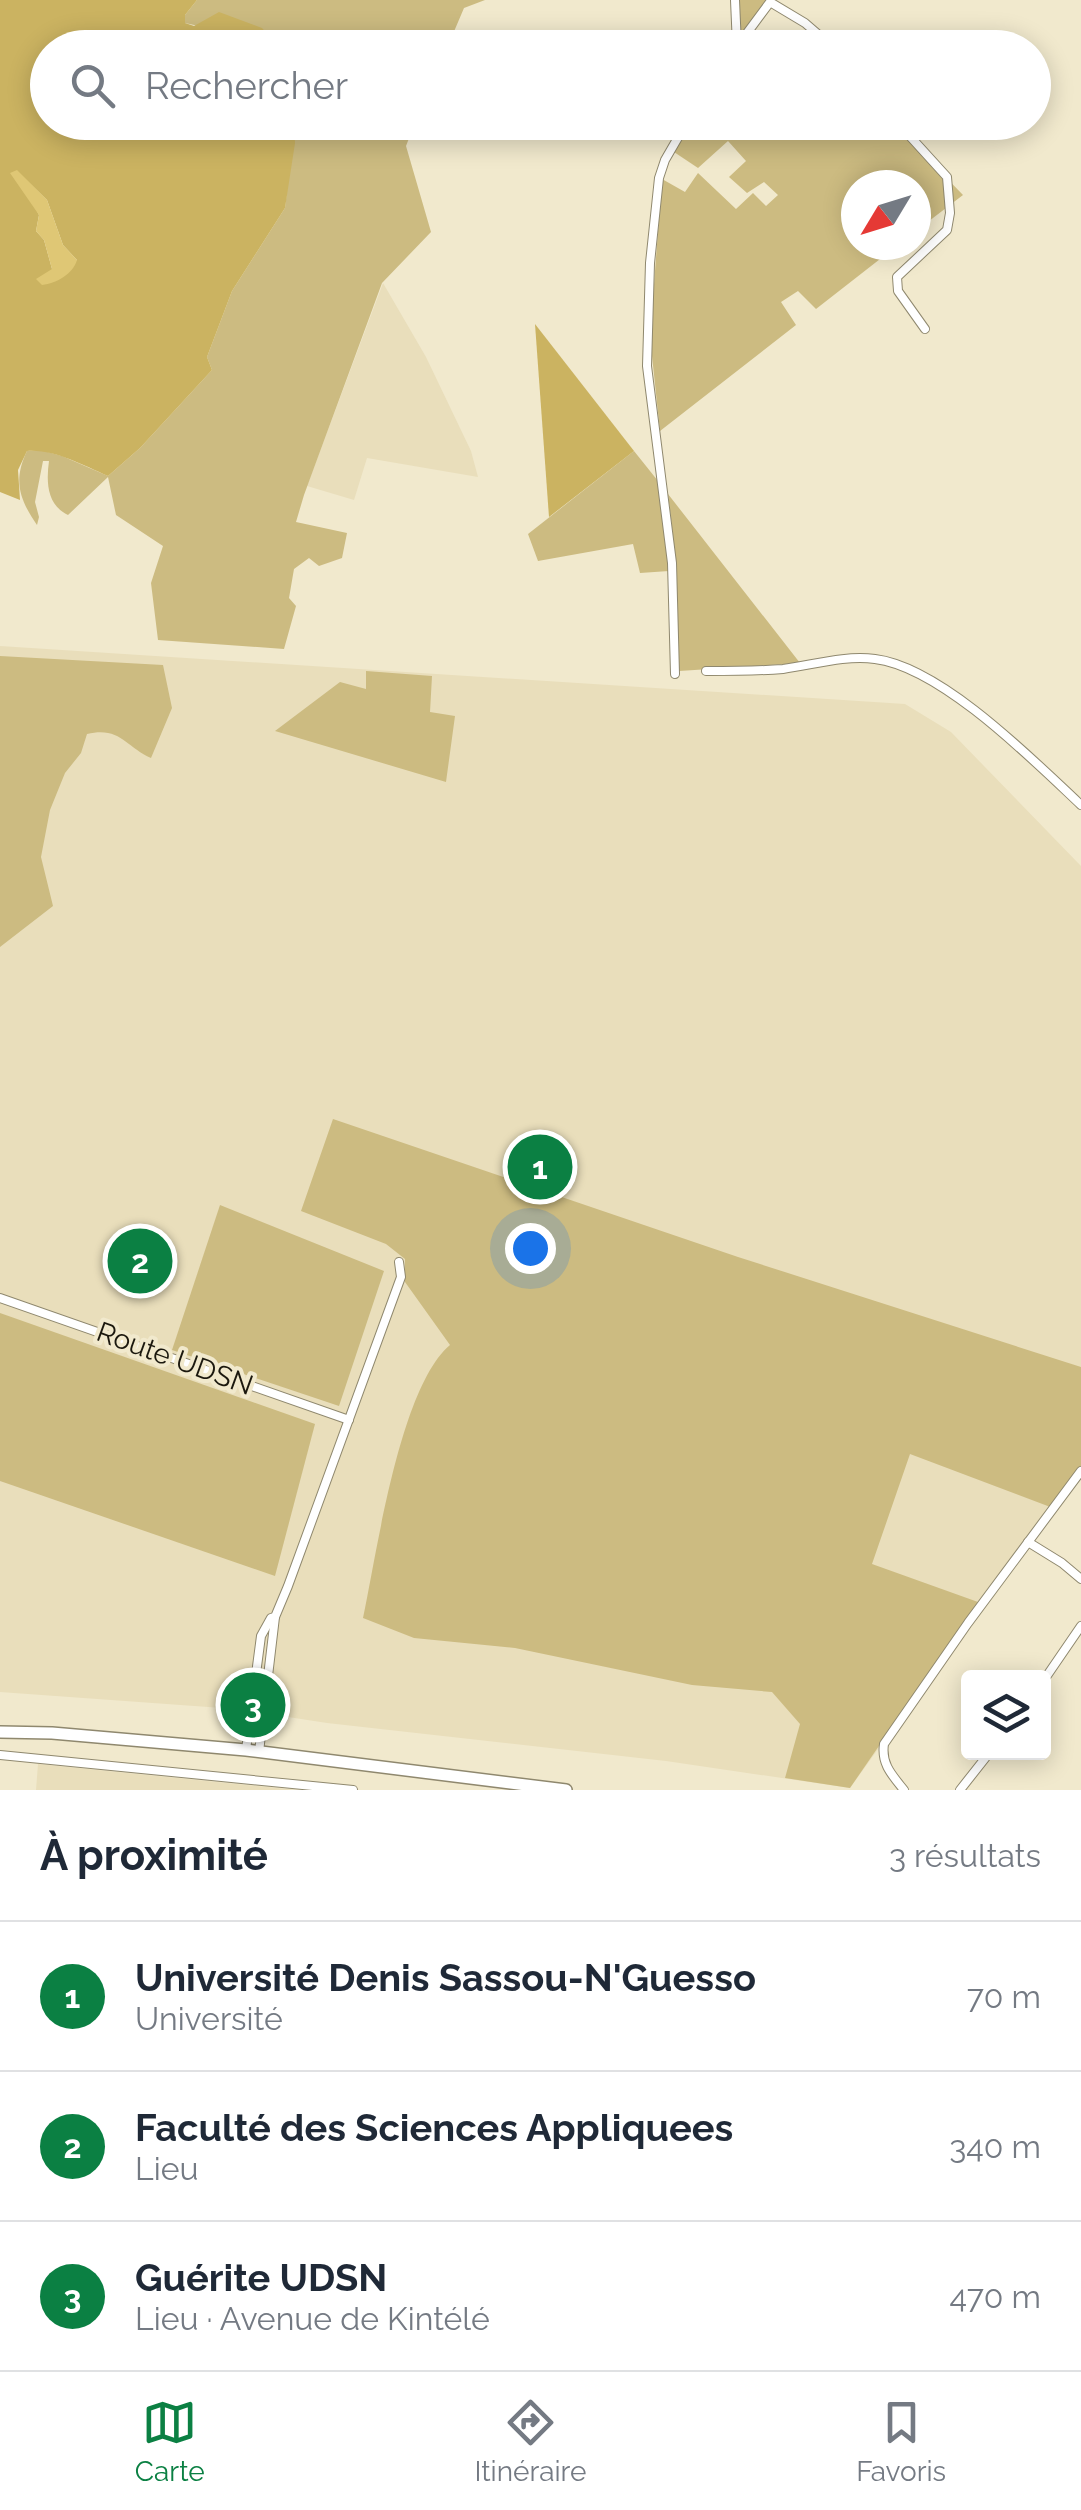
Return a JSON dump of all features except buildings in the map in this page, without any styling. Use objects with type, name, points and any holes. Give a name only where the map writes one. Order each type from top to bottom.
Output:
[{"type":"main road","points":[[0,1732],[253,1747],[566,1790]]},
{"type":"street","points":[[735,0],[736,30]]},
{"type":"street","points":[[749,30],[770,2],[813,30]]},
{"type":"street","points":[[676,674],[672,563],[646,339],[659,178],[677,140]]},
{"type":"street","points":[[913,140],[947,177],[950,213],[947,230],[897,277],[898,291],[925,329]]},
{"type":"street","points":[[706,671],[786,668],[865,659],[905,668],[936,683],[969,707],[1081,805]]},
{"type":"street","points":[[253,1747],[275,1617],[401,1276],[399,1262]]},
{"type":"street","name":"Route UDSN","points":[[0,1298],[348,1420]]},
{"type":"street","points":[[904,1790],[882,1756],[884,1744],[1081,1471]]},
{"type":"street","points":[[1028,1542],[1062,1562],[1081,1579]]},
{"type":"street","points":[[1051,1670],[1081,1626]]},
{"type":"street","points":[[0,1756],[352,1790]]},
{"type":"street","points":[[960,1790],[984,1760]]},
{"type":"shaded area","points":[[0,0],[197,0],[185,15],[185,23],[194,26],[219,12],[262,28],[30,30],[30,140],[295,143],[285,208],[232,291],[207,357],[212,370],[140,448],[108,476],[58,455],[27,451],[18,470],[20,500],[0,492]],"holes":[[[17,171],[47,200],[63,245],[77,260],[52,269],[44,240],[36,231],[39,215]]]},
{"type":"shaded area","points":[[197,0],[485,0],[464,8],[455,30],[217,30],[185,23],[185,15]]},
{"type":"shaded area","points":[[736,0],[769,0],[748,30],[737,30]]},
{"type":"shaded area","points":[[293,140],[408,140],[406,146],[431,232],[382,283],[296,522],[347,533],[342,558],[319,566],[309,558],[294,569],[289,598],[296,606],[284,649],[158,640],[151,583],[163,546],[116,515],[108,477],[68,515],[52,499],[49,461],[43,461],[35,502],[37,525],[22,498],[20,471],[27,451],[41,450],[108,476],[140,448],[212,370],[207,357],[232,291],[285,208]]},
{"type":"shaded area","points":[[681,140],[910,140],[963,195],[931,220],[931,170],[841,170],[841,260],[879,260],[816,309],[798,291],[781,302],[796,325],[660,431],[650,337],[662,179],[685,192],[698,173],[736,209],[753,193],[766,206],[778,195],[764,182],[747,193],[729,177],[746,161],[728,141],[698,168],[674,152]]},
{"type":"shaded area","points":[[17,170],[47,200],[63,245],[77,260],[68,274],[48,284],[42,285],[36,279],[52,269],[44,240],[36,231],[39,215],[10,173]]},
{"type":"shaded area","points":[[383,283],[426,357],[471,451],[478,477],[367,458],[354,500],[307,486]]},
{"type":"shaded area","points":[[535,324],[634,451],[549,517]]},
{"type":"shaded area","points":[[634,451],[662,486],[669,571],[640,573],[633,544],[538,561],[528,534]]},
{"type":"shaded area","points":[[668,494],[800,663],[679,671],[676,561]]},
{"type":"shaded area","points":[[0,646],[905,704],[951,732],[1081,866],[1081,1468],[850,1788],[666,1761],[236,1709],[0,1692]]},
{"type":"shaded area","points":[[0,656],[163,665],[172,708],[151,758],[115,735],[87,734],[50,810],[41,857],[53,906],[0,947]]},
{"type":"shaded area","points":[[366,671],[432,676],[430,712],[455,716],[446,782],[275,731],[340,682],[366,689]]},
{"type":"shaded area","points":[[333,1119],[738,1257],[1081,1367],[1081,1471],[1053,1508],[910,1454],[872,1564],[978,1602],[850,1788],[785,1778],[800,1724],[772,1692],[692,1685],[515,1648],[414,1638],[363,1618],[404,1432],[432,1366],[450,1345],[405,1282],[405,1259],[386,1244],[301,1211]]},
{"type":"shaded area","points":[[220,1205],[384,1271],[339,1406],[172,1350]]},
{"type":"shaded area","points":[[0,1313],[315,1424],[275,1576],[0,1481]]},
{"type":"shaded area","points":[[38,1764],[296,1790],[36,1790]]},
{"type":"place","name":"Université Denis Sassou-N'Guesso","points":[[540,1167]]},
{"type":"place","name":"Faculté des Sciences Appliquees","points":[[140,1261]]},
{"type":"place","name":"Guérite UDSN","points":[[253,1705]]}]
